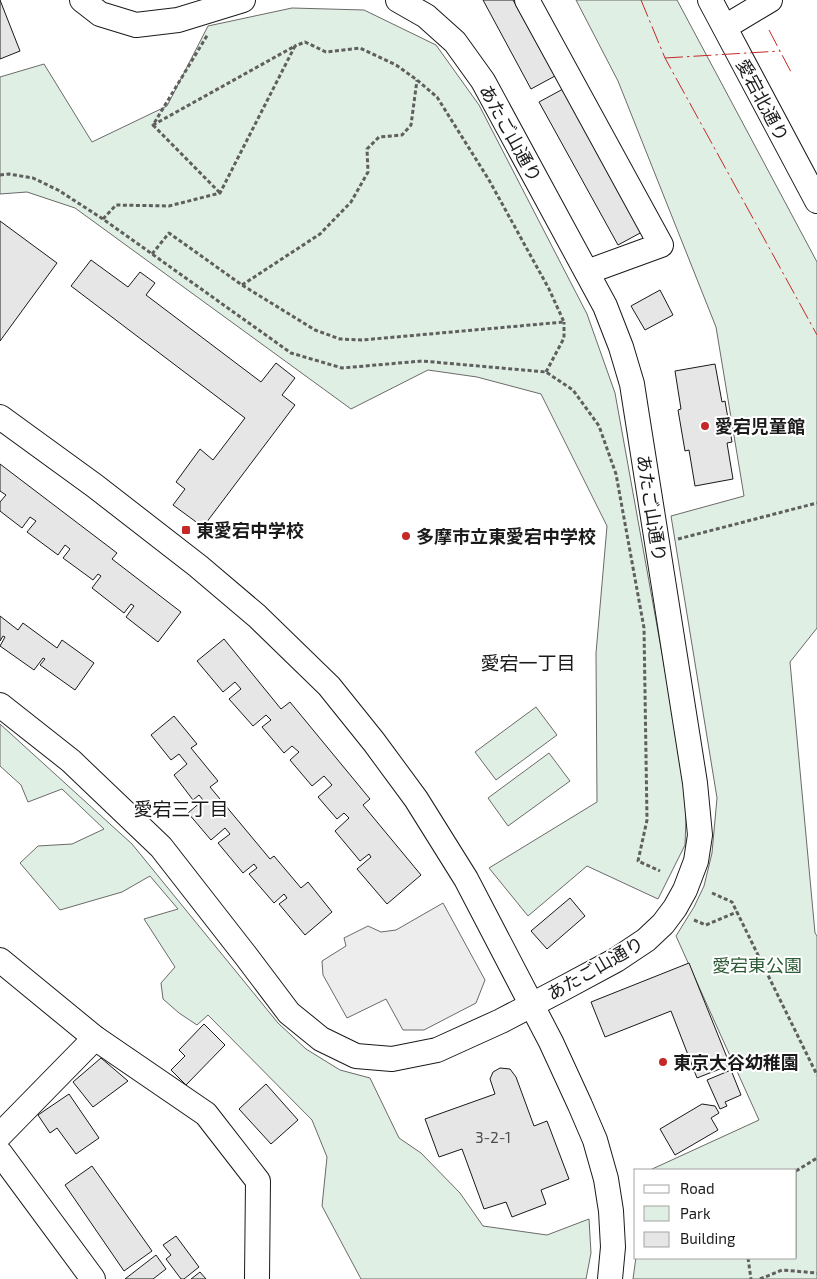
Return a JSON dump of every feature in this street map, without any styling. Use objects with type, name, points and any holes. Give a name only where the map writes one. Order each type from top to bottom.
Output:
[{"type":"street","points":[[82,0],[100,14],[136,25],[178,20],[243,0]]},
{"type":"street","name":"あたご山通り","points":[[0,705],[70,761],[161,847],[288,1013],[321,1039],[356,1056],[392,1059],[436,1050],[501,1021],[616,960],[646,940],[663,924],[685,890],[696,861],[700,836],[695,783],[632,384],[618,338],[605,306],[483,81],[455,42],[426,16],[398,0]]},
{"type":"street","points":[[527,0],[661,245],[587,272]]},
{"type":"street","name":"愛宕北通り","points":[[710,0],[817,201]]},
{"type":"street","points":[[725,27],[770,0]]},
{"type":"street","points":[[0,417],[95,486],[198,566],[257,616],[329,686],[416,799],[466,879],[531,1005],[595,1140],[606,1179],[611,1211],[613,1247],[610,1279]]},
{"type":"street","points":[[0,960],[95,1038],[206,1114],[258,1181],[257,1279]]},
{"type":"street","points":[[0,1135],[95,1038]]},
{"type":"street","points":[[0,1153],[93,1279]]},
{"type":"path","points":[[153,124],[210,31]]},
{"type":"path","points":[[153,124],[305,42],[326,52],[360,48],[396,65],[437,98],[489,180],[549,289],[564,322],[564,338],[546,372]]},
{"type":"path","points":[[103,219],[116,205],[169,206],[220,193],[295,46]]},
{"type":"path","points":[[242,285],[320,234],[351,202],[368,172],[367,148],[379,137],[402,135],[411,125],[417,80]]},
{"type":"path","points":[[153,124],[220,193]]},
{"type":"path","points":[[0,175],[9,174],[33,178],[58,190],[103,219],[292,353],[342,368],[422,361],[546,372],[573,390],[599,426],[616,474],[644,628],[647,820],[638,861],[660,871]]},
{"type":"path","points":[[152,254],[169,233],[242,285],[315,330],[340,340],[362,340],[564,322]]},
{"type":"path","points":[[673,541],[817,503]]},
{"type":"path","points":[[712,894],[732,902],[817,1075]]},
{"type":"path","points":[[690,918],[706,925],[737,912]]},
{"type":"path","points":[[797,1170],[817,1158]]},
{"type":"path","points":[[748,1259],[751,1279]]},
{"type":"path","points":[[760,1279],[782,1270],[817,1272]]},
{"type":"green space","name":"愛宕東公園","points":[[576,0],[677,0],[817,262],[817,628],[790,662],[815,933],[817,936],[817,1279],[633,1279],[636,1259],[797,1259],[797,1169],[652,1169],[759,1120],[676,936],[694,907],[704,886],[712,853],[717,798],[671,516],[744,496],[716,327],[618,81]]},
{"type":"green space","points":[[292,8],[364,10],[436,45],[479,105],[587,314],[615,393],[687,792],[685,845],[658,899],[587,866],[528,916],[489,868],[597,802],[596,653],[607,526],[541,394],[477,377],[428,370],[351,409],[75,208],[27,192],[0,194],[0,77],[44,64],[92,142],[167,106],[208,26]]},
{"type":"green space","points":[[536,707],[557,735],[496,780],[475,752]]},
{"type":"green space","points":[[0,724],[132,844],[278,1023],[306,1049],[340,1070],[370,1078],[399,1138],[421,1153],[460,1193],[483,1226],[547,1235],[589,1219],[591,1253],[586,1279],[361,1279],[322,1206],[327,1157],[312,1120],[208,1015],[197,1025],[163,999],[161,983],[175,967],[144,919],[178,909],[150,876],[122,892],[60,910],[20,863],[38,846],[72,844],[104,829],[62,789],[28,802],[21,785],[0,766]]},
{"type":"green space","points":[[549,753],[570,781],[508,826],[488,798]]},
{"type":"shaded area","points":[[443,903],[485,980],[476,1003],[424,1030],[403,1030],[386,999],[347,1018],[323,975],[322,961],[346,946],[344,938],[368,926],[381,932],[396,930]]},
{"type":"building","points":[[0,0],[20,51],[0,59]]},
{"type":"building","points":[[483,0],[513,0],[555,76],[531,89]]},
{"type":"building","points":[[563,89],[642,232],[618,245],[539,102]]},
{"type":"building","points":[[0,221],[57,263],[0,341]]},
{"type":"building","points":[[91,260],[128,287],[140,272],[155,283],[146,295],[261,382],[276,363],[295,378],[282,395],[295,405],[203,527],[173,505],[185,489],[176,482],[200,449],[213,460],[245,418],[71,286]]},
{"type":"building","points":[[660,290],[673,315],[645,330],[631,306]]},
{"type":"building","name":"愛宕児童館","points":[[715,364],[722,402],[725,401],[732,442],[727,443],[733,479],[695,486],[689,450],[685,451],[678,410],[681,409],[675,371]]},
{"type":"building","points":[[0,464],[117,553],[112,559],[181,612],[158,642],[126,617],[134,606],[131,604],[124,613],[92,588],[101,576],[98,574],[93,580],[63,558],[70,549],[65,545],[58,555],[27,532],[36,521],[30,517],[22,528],[0,511],[0,502],[6,495],[0,491]]},
{"type":"building","points":[[0,616],[18,630],[23,623],[57,648],[62,640],[94,663],[75,690],[40,665],[45,659],[43,658],[34,670],[0,646],[5,637],[3,636],[0,641]]},
{"type":"building","points":[[224,639],[281,709],[290,702],[370,799],[363,805],[421,875],[387,904],[357,869],[371,857],[369,854],[360,861],[335,831],[349,818],[344,813],[337,819],[318,797],[332,785],[324,776],[312,786],[290,760],[299,752],[292,746],[284,753],[262,727],[271,720],[266,715],[253,726],[229,699],[241,689],[235,682],[223,692],[197,661]]},
{"type":"building","points":[[174,716],[197,744],[191,748],[218,781],[210,787],[270,859],[274,856],[301,888],[308,882],[332,912],[305,935],[279,904],[287,898],[284,894],[274,903],[249,874],[257,868],[254,864],[243,873],[218,843],[230,834],[225,828],[211,840],[188,813],[203,800],[199,795],[193,800],[174,775],[187,764],[179,754],[171,760],[151,735]]},
{"type":"building","points":[[570,898],[585,916],[547,949],[531,931]]},
{"type":"building","points":[[689,963],[730,1065],[697,1078],[671,1011],[605,1037],[591,1002]]},
{"type":"building","points":[[204,1024],[225,1045],[186,1085],[171,1070],[185,1056],[179,1050]]},
{"type":"building","points":[[101,1058],[128,1081],[93,1107],[73,1082]]},
{"type":"building","points":[[500,1068],[510,1069],[516,1077],[534,1126],[547,1121],[569,1179],[541,1190],[546,1204],[512,1217],[506,1202],[484,1209],[462,1149],[439,1157],[425,1119],[495,1094],[490,1079],[493,1072]]},
{"type":"building","points":[[731,1070],[741,1095],[725,1102],[727,1106],[720,1109],[707,1080]]},
{"type":"building","points":[[266,1084],[298,1120],[271,1144],[239,1109]]},
{"type":"building","points":[[69,1094],[99,1138],[76,1154],[57,1128],[50,1133],[38,1115]]},
{"type":"building","points":[[702,1104],[715,1106],[719,1113],[711,1118],[718,1130],[675,1155],[660,1129]]},
{"type":"building","points":[[92,1166],[152,1251],[124,1271],[65,1185]]},
{"type":"building","points":[[176,1236],[199,1267],[184,1279],[181,1279],[166,1259],[171,1255],[163,1245]]},
{"type":"building","points":[[156,1255],[166,1269],[153,1279],[125,1279]]},
{"type":"building","points":[[200,1272],[206,1279],[191,1279]]},
{"type":"power","points":[[641,0],[665,58],[817,335]]},
{"type":"power","points":[[769,30],[791,72]]},
{"type":"power","points":[[665,58],[780,51]]},
{"type":"place","name":"愛宕児童館","points":[[705,426]]},
{"type":"place","name":"東愛宕中学校","points":[[186,530]]},
{"type":"place","name":"多摩市立東愛宕中学校","points":[[406,536]]},
{"type":"place","name":"東京大谷幼稚園","points":[[663,1062]]},
{"type":"district","name":"愛宕一丁目","points":[[528,662]]},
{"type":"district","name":"愛宕三丁目","points":[[181,808]]}]
